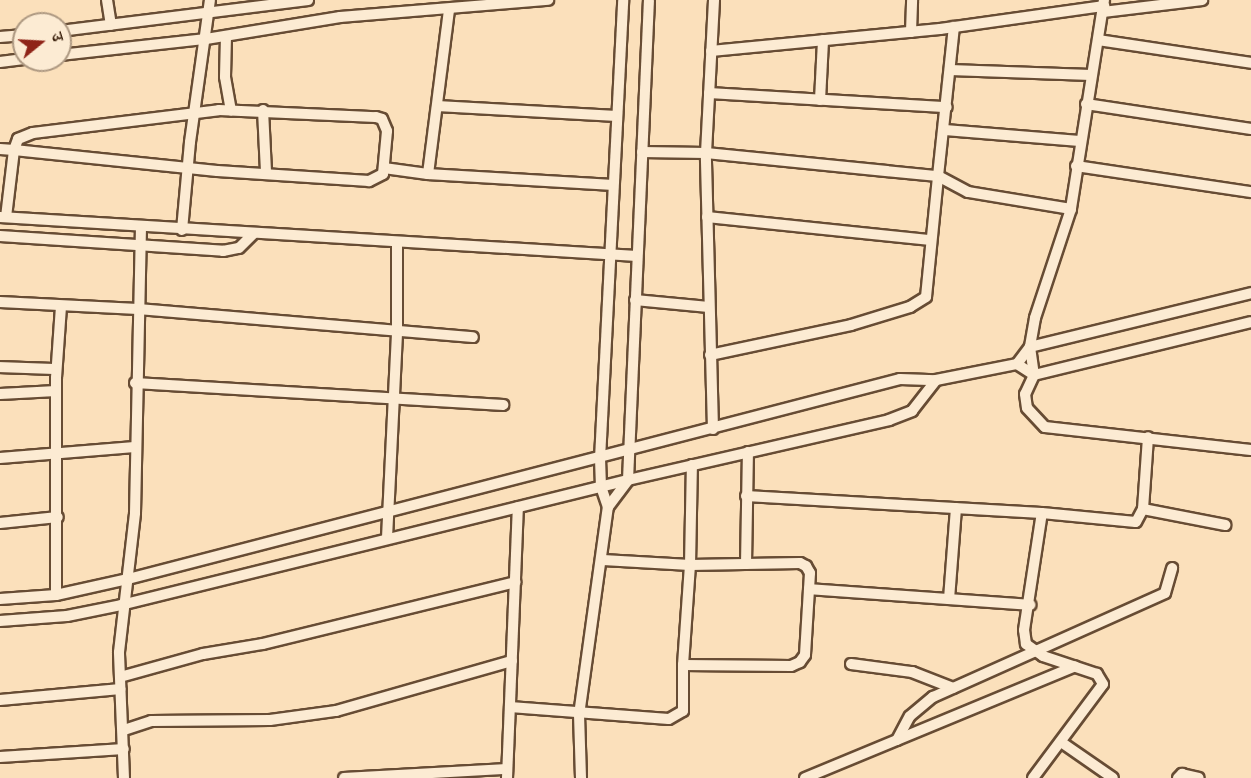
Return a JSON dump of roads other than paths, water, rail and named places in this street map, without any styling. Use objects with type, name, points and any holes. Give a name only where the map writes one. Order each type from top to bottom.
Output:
[{"type":"street","points":[[107,0],[111,25]]},
{"type":"street","points":[[72,30],[111,25],[210,5],[308,0]]},
{"type":"street","points":[[72,54],[206,39],[340,17],[449,10],[548,0]]},
{"type":"street","points":[[581,778],[579,715],[603,560],[608,507],[601,487],[600,459],[608,257],[623,0]]},
{"type":"street","points":[[608,507],[628,480],[649,0]]},
{"type":"street","points":[[713,429],[706,153],[714,0]]},
{"type":"street","points":[[911,32],[912,0]]},
{"type":"street","points":[[711,51],[911,32],[1104,6],[1202,0]]},
{"type":"street","points":[[182,231],[187,167],[210,5]]},
{"type":"street","points":[[1104,6],[1086,104],[1071,209],[1035,318],[1030,347],[1034,375],[1025,393],[1027,408],[1045,427],[1251,450]]},
{"type":"street","points":[[428,174],[449,10]]},
{"type":"street","points":[[710,355],[851,325],[910,307],[926,297],[954,27]]},
{"type":"street","points":[[226,36],[225,77],[231,110]]},
{"type":"street","points":[[820,100],[823,40]]},
{"type":"street","points":[[1098,40],[1251,63]]},
{"type":"street","points":[[950,70],[1091,75]]},
{"type":"street","points":[[709,93],[947,107]]},
{"type":"street","points":[[1086,104],[1251,129]]},
{"type":"street","points":[[437,106],[616,116]]},
{"type":"street","points":[[0,149],[14,150],[187,167],[369,181],[382,176],[384,168],[387,132],[382,119],[263,110],[231,110],[33,133],[18,139],[14,150],[3,217],[182,231],[608,257],[637,256]]},
{"type":"street","points":[[263,110],[266,172]]},
{"type":"street","points":[[945,130],[1080,141]]},
{"type":"street","points":[[642,152],[706,153],[938,176],[968,192],[1071,209]]},
{"type":"street","points":[[1076,166],[1251,192]]},
{"type":"street","points":[[384,168],[428,174],[613,185]]},
{"type":"street","points":[[707,217],[931,240]]},
{"type":"street","points":[[124,778],[124,730],[120,677],[121,605],[128,579],[135,513],[135,383],[141,226]]},
{"type":"street","points":[[0,236],[140,248],[232,250],[253,234]]},
{"type":"street","points":[[387,538],[397,330],[397,244]]},
{"type":"street","points":[[0,598],[56,596],[128,579],[629,452],[900,379],[936,380],[1017,364],[1030,347],[1251,293]]},
{"type":"street","points":[[635,300],[709,307]]},
{"type":"street","points":[[0,302],[138,309],[473,337]]},
{"type":"street","points":[[56,596],[58,517],[56,369],[61,306]]},
{"type":"street","points":[[1017,364],[1034,375],[1251,322]]},
{"type":"street","points":[[0,368],[56,369]]},
{"type":"street","points":[[0,621],[67,616],[121,605],[387,538],[889,420],[912,411],[936,380]]},
{"type":"street","points":[[135,383],[394,401],[503,405]]},
{"type":"street","points":[[0,394],[56,391]]},
{"type":"street","points":[[746,496],[1042,513],[1129,524],[1136,522],[1143,509],[1148,437]]},
{"type":"street","points":[[0,458],[57,451],[135,447]]},
{"type":"street","points":[[746,564],[748,452]]},
{"type":"street","points":[[510,707],[579,715],[669,720],[683,711],[692,465]]},
{"type":"street","points":[[344,778],[507,773],[518,507]]},
{"type":"street","points":[[949,599],[956,508]]},
{"type":"street","points":[[1143,509],[1225,525]]},
{"type":"street","points":[[1033,778],[1103,684],[1096,674],[1035,652],[1026,644],[1024,630],[1030,605],[1042,513]]},
{"type":"street","points":[[0,523],[58,517]]},
{"type":"street","points":[[603,560],[690,565],[800,563],[810,573],[805,655],[800,662],[791,666],[683,665]]},
{"type":"street","points":[[897,740],[919,706],[953,688],[1165,594],[1172,568]]},
{"type":"street","points":[[120,677],[203,654],[262,644],[515,582]]},
{"type":"street","points":[[809,588],[1030,605]]},
{"type":"street","points":[[124,730],[151,721],[270,720],[336,711],[512,662]]},
{"type":"street","points":[[851,664],[912,672],[953,688]]},
{"type":"street","points":[[805,778],[1075,666]]},
{"type":"street","points":[[0,700],[121,689]]},
{"type":"street","points":[[1061,742],[1113,778]]},
{"type":"street","points":[[0,757],[124,749]]},
{"type":"street","points":[[1178,778],[1182,774],[1199,778]]}]
